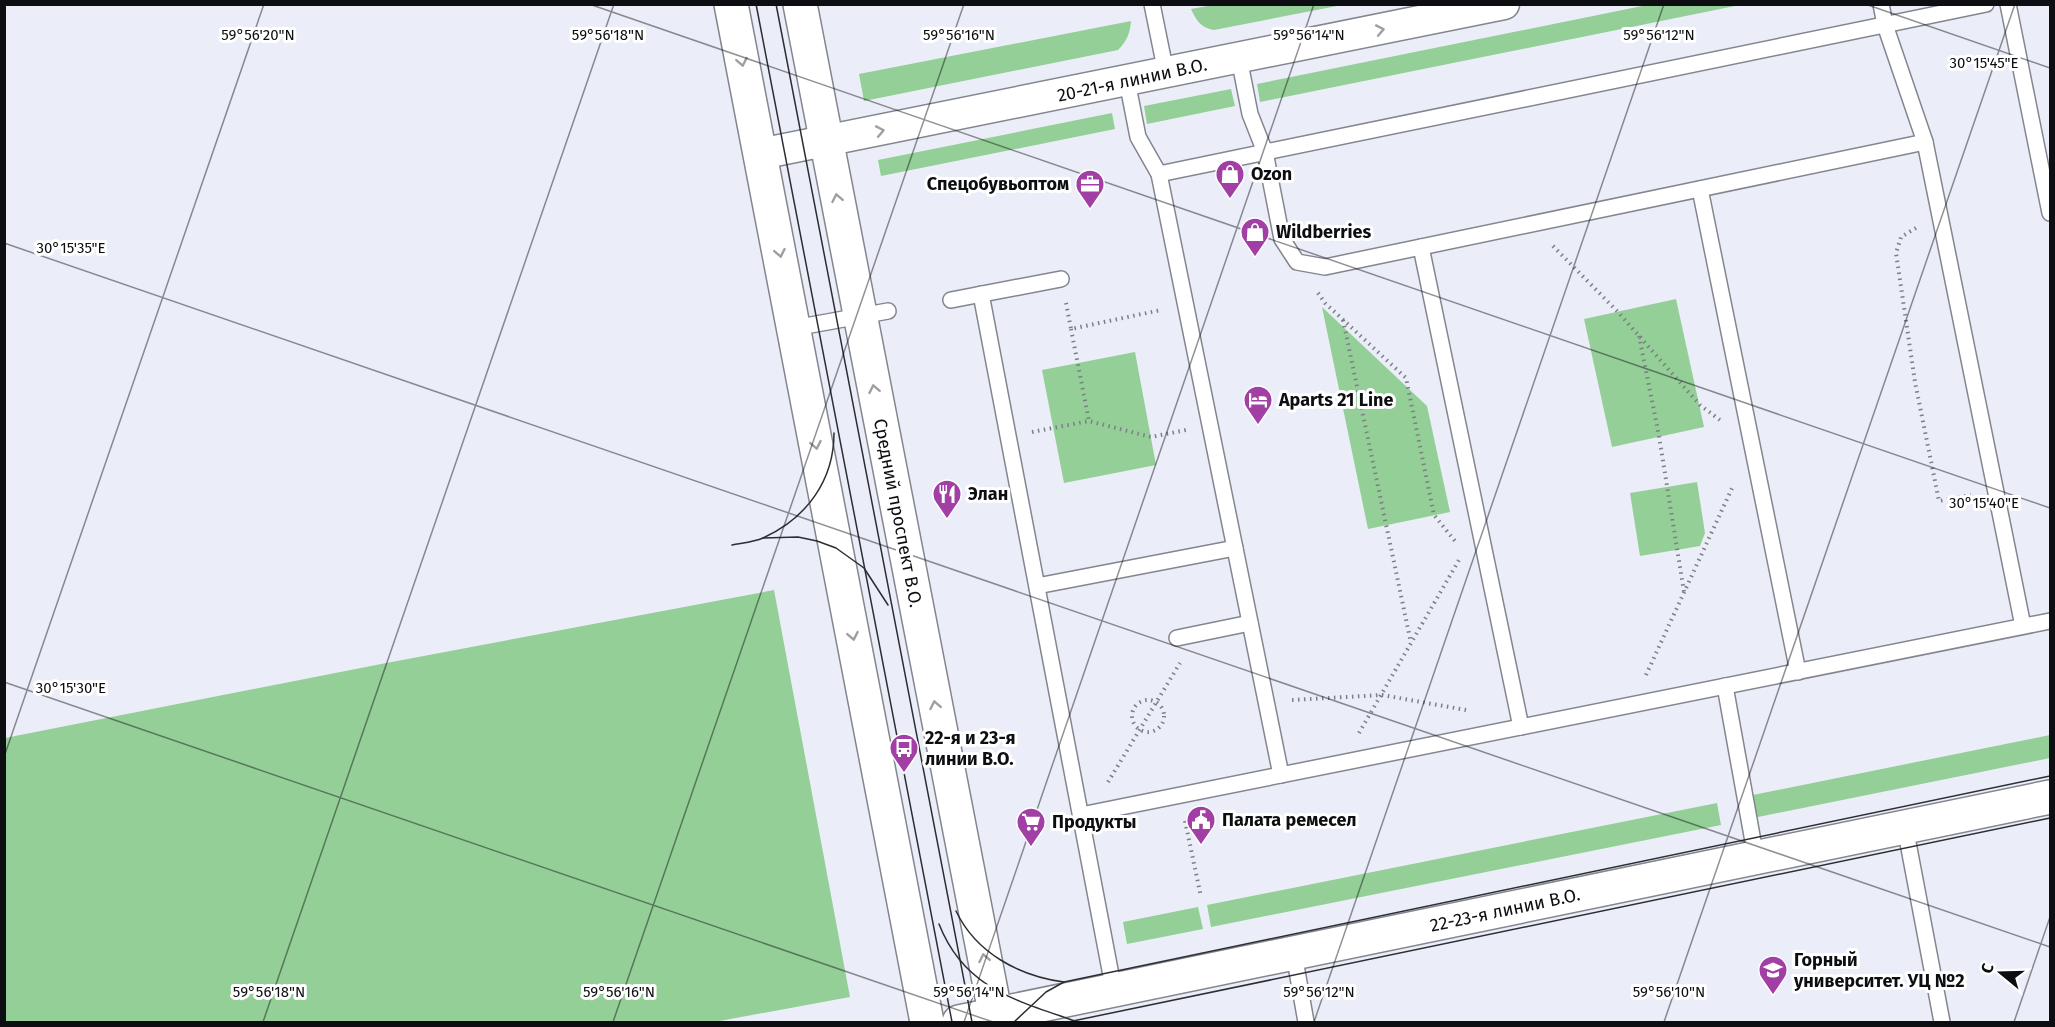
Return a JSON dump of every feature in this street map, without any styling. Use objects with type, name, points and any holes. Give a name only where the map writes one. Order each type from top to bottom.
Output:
[{"type":"main road","points":[[731,4],[927,1023]]},
{"type":"main road","name":"Средний проспект В.О.","points":[[800,4],[826,141],[874,313],[996,1019]]},
{"type":"main road","name":"22-23-я линии В.О.","points":[[959,1023],[996,1019],[1114,991],[2050,797]]},
{"type":"street","name":"20-21-я линии В.О.","points":[[760,154],[1504,4]]},
{"type":"lane","points":[[1152,4],[1166,73]]},
{"type":"lane","points":[[1881,4],[1885,25],[1925,142],[2023,627]]},
{"type":"lane","points":[[1159,174],[1986,4]]},
{"type":"lane","points":[[2008,4],[2050,213]]},
{"type":"lane","points":[[1239,58],[1250,114],[1265,152],[1282,239],[1298,262],[1325,267],[1925,142]]},
{"type":"lane","points":[[1127,81],[1138,137],[1159,174],[1281,775]]},
{"type":"lane","points":[[1700,189],[1798,672]]},
{"type":"lane","points":[[1421,247],[1521,727]]},
{"type":"lane","points":[[951,300],[1061,279]]},
{"type":"lane","points":[[981,294],[1114,991]]},
{"type":"lane","points":[[794,328],[874,313]]},
{"type":"lane","points":[[1036,586],[1235,548]]},
{"type":"lane","points":[[1080,815],[2050,621]]},
{"type":"lane","points":[[1177,638],[1250,623]]},
{"type":"lane","points":[[1725,686],[1756,858]]},
{"type":"lane","points":[[1905,827],[1942,1023]]},
{"type":"lane","points":[[1294,954],[1306,1023]]},
{"type":"path","points":[[1941,222],[1912,228],[1901,237],[1896,253],[1915,382],[1939,501],[1955,498]]},
{"type":"path","points":[[1532,224],[1639,335],[1700,405]]},
{"type":"path","points":[[1298,262],[1325,303],[1406,378],[1434,515],[1464,552]]},
{"type":"path","points":[[1061,279],[1089,421]]},
{"type":"path","points":[[1071,329],[1185,306]]},
{"type":"path","points":[[1343,319],[1411,644]]},
{"type":"path","points":[[1639,335],[1659,436],[1684,592]]},
{"type":"path","points":[[1054,428],[1089,421],[1151,437],[1210,425]]},
{"type":"path","points":[[1632,705],[1752,445]]},
{"type":"path","points":[[1343,763],[1464,552],[1484,548]]},
{"type":"path","points":[[1106,786],[1197,634]]},
{"type":"path","points":[[1284,701],[1382,695],[1470,711]]},
{"type":"path","points":[[1148,699],[1156,702],[1162,708],[1164,716],[1162,724],[1156,730],[1148,732],[1140,730],[1133,724],[1134,708],[1140,702],[1148,699]]},
{"type":"path","points":[[1180,795],[1201,897]]},
{"type":"green space","points":[[1652,4],[1740,5],[1260,102],[1257,84]]},
{"type":"green space","points":[[1213,5],[1342,5],[1214,30],[1200,23],[1191,9]]},
{"type":"green space","points":[[1131,21],[1128,37],[1118,50],[864,101],[859,74]]},
{"type":"green space","points":[[1231,89],[1235,106],[1147,124],[1144,106]]},
{"type":"green space","points":[[1112,113],[1115,129],[881,176],[878,160]]},
{"type":"green space","points":[[1676,299],[1704,427],[1612,447],[1584,319]]},
{"type":"green space","points":[[1322,307],[1427,406],[1450,512],[1368,529]]},
{"type":"green space","points":[[1135,352],[1156,465],[1064,483],[1042,370]]},
{"type":"green space","points":[[1697,482],[1705,533],[1700,546],[1640,556],[1630,493]]},
{"type":"green space","points":[[774,590],[850,997],[714,1022],[5,1022],[5,738]]},
{"type":"green space","points":[[2050,735],[2050,758],[1753,818],[1748,796]]},
{"type":"green space","points":[[1717,803],[1721,825],[1211,927],[1207,905]]},
{"type":"green space","points":[[1198,907],[1203,929],[1127,944],[1123,922]]},
{"type":"tram line","points":[[756,4],[952,1022]]},
{"type":"tram line","points":[[776,4],[972,1022]]},
{"type":"tram line","points":[[732,545],[763,538],[779,530],[805,508],[823,482],[833,450],[834,433]]},
{"type":"tram line","points":[[763,538],[798,537],[836,548],[864,568],[888,605]]},
{"type":"tram line","points":[[1014,1022],[1046,992],[1064,982],[2050,776]]},
{"type":"tram line","points":[[1068,1022],[2050,818]]},
{"type":"tram line","points":[[956,911],[975,939],[1001,960],[1031,974],[1064,982]]},
{"type":"tram line","points":[[939,924],[962,963],[977,977],[1012,998],[1075,1021]]},
{"type":"place","name":"Ozon","points":[[1230,200]]},
{"type":"place","name":"Спецобувьоптом","points":[[1090,210]]},
{"type":"place","name":"Wildberries","points":[[1255,258]]},
{"type":"place","name":"Aparts 21 Line","points":[[1258,426]]},
{"type":"place","name":"Элан","points":[[947,520]]},
{"type":"place","name":"22-я и 23-я линии В.О.","points":[[904,774]]},
{"type":"place","name":"Палата ремесел","points":[[1201,846]]},
{"type":"place","name":"Продукты","points":[[1031,848]]},
{"type":"place","name":"Горный университет. УЦ №2","points":[[1773,996]]}]
